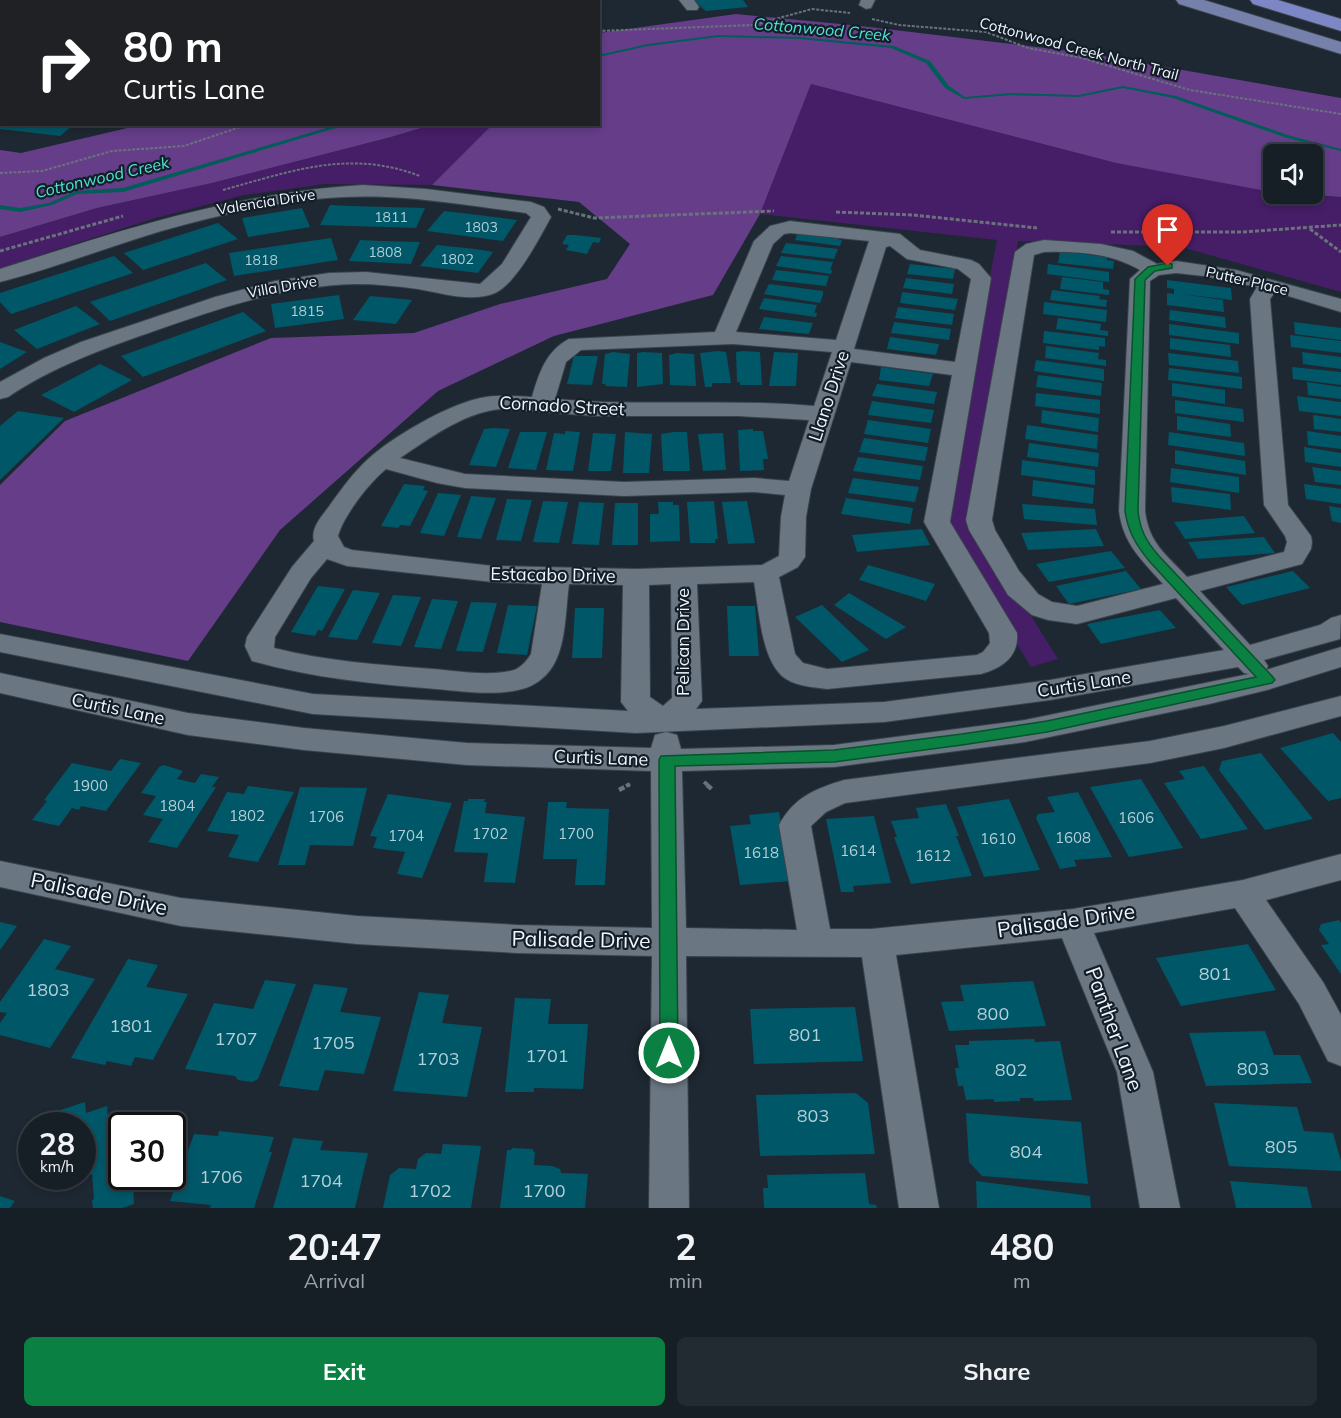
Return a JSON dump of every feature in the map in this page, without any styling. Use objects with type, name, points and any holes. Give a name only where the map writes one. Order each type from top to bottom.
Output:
[{"type":"highway","points":[[1259,0],[1341,25]]},
{"type":"highway","points":[[1300,0],[1341,12]]},
{"type":"main road","points":[[1185,0],[1341,48]]},
{"type":"street","name":"Valencia Drive","points":[[0,276],[201,213],[249,202],[296,195],[366,191],[405,193],[531,208],[539,213]]},
{"type":"street","name":"Villa Drive","points":[[0,392],[41,368],[92,346],[228,298],[270,287],[310,281],[382,278],[466,290],[488,288],[499,280],[540,221],[542,217],[539,213]]},
{"type":"street","points":[[723,338],[764,241],[777,230],[790,227],[807,228],[893,238],[914,255],[964,264],[972,268],[981,278],[937,522],[1003,633],[1004,643],[1000,652],[993,659],[968,667],[827,679],[807,676],[793,670],[782,657],[775,568]]},
{"type":"street","name":"Llano Drive","points":[[775,568],[795,550],[793,512],[799,489],[877,244],[893,238]]},
{"type":"street","points":[[1267,680],[1181,588],[1142,544],[1132,519],[1140,279],[1152,269],[1136,259],[1112,252],[1049,245],[1034,247],[1025,252],[979,520],[982,530],[1023,595],[1040,609],[1052,613],[1077,615],[1181,588],[1293,558],[1299,551],[1300,542],[1297,533],[1283,518],[1276,505],[1260,299],[1269,285]]},
{"type":"street","name":"Putter Place","points":[[1152,269],[1183,266],[1269,285],[1341,306]]},
{"type":"street","points":[[541,406],[555,360],[567,348],[577,344],[723,338],[760,339],[964,370]]},
{"type":"street","name":"Cornado Street","points":[[327,542],[325,536],[328,526],[360,482],[382,460],[474,406],[502,402],[656,411],[776,409],[823,414]]},
{"type":"street","points":[[382,460],[437,476],[465,480],[624,489],[754,485],[799,489]]},
{"type":"street","points":[[327,542],[301,573],[261,637],[259,646],[262,654],[295,663],[374,674],[470,682],[516,681],[533,670],[545,654],[557,575]]},
{"type":"street","name":"Estacabo Drive","points":[[327,542],[335,553],[347,558],[493,574],[636,577],[775,568]]},
{"type":"street","name":"Pelican Drive","points":[[636,577],[636,702],[665,721],[687,701],[684,575]]},
{"type":"street","name":"Curtis Lane","points":[[0,643],[314,704],[446,713],[665,721],[884,712],[1050,690],[1244,656],[1330,632],[1341,624]]},
{"type":"street","name":"Curtis Lane","points":[[0,683],[188,724],[303,739],[467,754],[667,760],[834,756],[1025,731],[1267,680],[1341,657]]},
{"type":"street","points":[[816,944],[795,825],[801,814],[818,800],[844,792],[1150,752],[1341,706]]},
{"type":"street","points":[[665,721],[669,942],[669,1208]]},
{"type":"street","name":"Palisade Drive","points":[[0,874],[181,912],[357,930],[517,939],[816,944],[877,942],[1073,923],[1244,893],[1341,867]]},
{"type":"street","points":[[1244,893],[1311,993],[1341,1050]]},
{"type":"street","name":"Panther Lane","points":[[1073,923],[1135,1072],[1160,1208]]},
{"type":"street","points":[[877,942],[919,1208]]},
{"type":"path","name":"Cottonwood Creek North Trail","points":[[868,8],[908,26],[986,33],[1028,48],[1082,58],[1190,90],[1341,114]]},
{"type":"path","points":[[600,31],[742,26],[812,9],[852,13]]},
{"type":"path","points":[[0,173],[42,171],[112,151],[184,146],[243,126]]},
{"type":"path","points":[[614,217],[673,213]]},
{"type":"path","points":[[999,223],[1038,228]]},
{"type":"path","points":[[1110,232],[1211,233],[1341,225]]},
{"type":"path","points":[[1310,228],[1341,252]]},
{"type":"shaded area","points":[[736,14],[861,26],[1086,53],[1341,98],[1341,197],[1323,196],[1323,144],[1263,144],[1263,190],[1261,190],[1116,163],[811,84],[760,214],[713,295],[554,336],[438,391],[280,530],[188,661],[0,622],[0,485],[65,421],[271,338],[414,333],[500,304],[607,279],[630,244],[579,202],[432,185],[491,126],[600,126],[600,33]]},
{"type":"shaded area","points":[[811,84],[1116,163],[1263,189],[1263,204],[1323,204],[1323,196],[1341,197],[1341,292],[1181,247],[1018,241],[972,522],[1058,659],[1031,667],[942,521],[997,240],[760,214]]},
{"type":"shaded area","points":[[136,126],[428,126],[212,183],[97,208],[0,237],[0,150],[21,153]]},
{"type":"shaded area","points":[[428,126],[491,126],[432,185],[325,184],[244,195],[152,219],[0,268],[0,237],[97,208],[212,183]]},
{"type":"building","points":[[693,0],[743,0],[748,7],[706,11]]},
{"type":"building","points":[[0,126],[72,126],[60,136],[0,129]]},
{"type":"building","points":[[330,205],[425,208],[416,228],[320,225]]},
{"type":"building","points":[[302,208],[310,227],[248,237],[242,218]]},
{"type":"building","points":[[444,211],[517,220],[503,241],[427,231]]},
{"type":"building","points":[[218,223],[238,239],[143,270],[124,253]]},
{"type":"building","points":[[798,232],[841,235],[839,240],[842,240],[840,246],[795,240]]},
{"type":"building","points":[[567,235],[601,238],[599,243],[593,242],[587,254],[566,250],[569,245],[562,244]]},
{"type":"building","points":[[331,238],[338,260],[234,276],[229,253]]},
{"type":"building","points":[[360,240],[420,242],[411,264],[349,261]]},
{"type":"building","points":[[786,243],[838,249],[834,259],[781,253]]},
{"type":"building","points":[[437,245],[493,252],[478,273],[420,266]]},
{"type":"building","points":[[1060,251],[1107,257],[1107,260],[1114,261],[1113,269],[1058,263]]},
{"type":"building","points":[[114,256],[133,273],[11,314],[0,302],[0,293]]},
{"type":"building","points":[[781,256],[833,262],[831,274],[776,266]]},
{"type":"building","points":[[206,263],[227,280],[110,321],[90,302]]},
{"type":"building","points":[[910,264],[955,269],[953,279],[907,274]]},
{"type":"building","points":[[1048,264],[1109,272],[1109,282],[1047,274]]},
{"type":"building","points":[[776,270],[829,276],[826,286],[772,280]]},
{"type":"building","points":[[1062,277],[1103,282],[1103,289],[1109,290],[1109,295],[1060,289]]},
{"type":"building","points":[[906,278],[954,284],[952,294],[903,288]]},
{"type":"building","points":[[1167,280],[1231,288],[1232,300],[1181,294],[1223,300],[1224,312],[1167,305],[1167,293],[1174,294],[1174,289],[1167,288]]},
{"type":"building","points":[[769,284],[823,291],[823,295],[820,303],[764,294]]},
{"type":"building","points":[[1052,290],[1100,296],[1099,299],[1107,300],[1106,307],[1050,300]]},
{"type":"building","points":[[902,292],[958,299],[955,310],[900,303]]},
{"type":"building","points":[[339,295],[344,319],[275,328],[271,304]]},
{"type":"building","points":[[370,296],[412,300],[396,324],[353,320]]},
{"type":"building","points":[[764,298],[817,305],[814,313],[817,313],[816,317],[759,309]]},
{"type":"building","points":[[1044,302],[1107,310],[1106,322],[1043,314]]},
{"type":"building","points":[[76,306],[100,324],[37,349],[14,330]]},
{"type":"building","points":[[898,307],[954,314],[952,325],[895,318]]},
{"type":"building","points":[[1170,310],[1225,317],[1226,328],[1169,320]]},
{"type":"building","points":[[243,312],[266,331],[143,377],[121,356]]},
{"type":"building","points":[[764,317],[813,323],[809,334],[759,329]]},
{"type":"building","points":[[1058,318],[1101,324],[1100,330],[1108,331],[1108,336],[1056,329]]},
{"type":"building","points":[[894,322],[951,329],[949,340],[891,333]]},
{"type":"building","points":[[1294,322],[1341,328],[1341,340],[1295,334]]},
{"type":"building","points":[[1169,324],[1239,333],[1239,344],[1169,335]]},
{"type":"building","points":[[1044,331],[1105,338],[1105,347],[1099,346],[1099,350],[1043,343]]},
{"type":"building","points":[[1290,335],[1341,341],[1341,353],[1291,347]]},
{"type":"building","points":[[890,337],[939,344],[936,355],[887,349]]},
{"type":"building","points":[[1170,338],[1230,345],[1231,357],[1170,349]]},
{"type":"building","points":[[0,342],[27,352],[0,369]]},
{"type":"building","points":[[1046,346],[1099,353],[1098,359],[1106,360],[1106,366],[1045,358]]},
{"type":"building","points":[[613,352],[630,354],[627,387],[602,384],[605,354]]},
{"type":"building","points":[[726,352],[731,383],[712,383],[712,387],[705,387],[700,353]]},
{"type":"building","points":[[736,352],[760,352],[762,385],[740,385],[740,382],[737,382]]},
{"type":"building","points":[[774,352],[798,353],[796,386],[769,386]]},
{"type":"building","points":[[1302,352],[1341,357],[1341,369],[1303,364]]},
{"type":"building","points":[[637,353],[662,353],[663,384],[637,387]]},
{"type":"building","points":[[1168,353],[1238,361],[1239,373],[1169,365]]},
{"type":"building","points":[[694,354],[696,386],[670,385],[669,355]]},
{"type":"building","points":[[574,356],[598,356],[592,385],[567,384]]},
{"type":"building","points":[[1036,360],[1104,369],[1104,381],[1034,371]]},
{"type":"building","points":[[100,364],[132,380],[74,412],[41,395]]},
{"type":"building","points":[[881,367],[933,374],[929,386],[879,380]]},
{"type":"building","points":[[1292,367],[1341,372],[1341,385],[1293,379]]},
{"type":"building","points":[[1169,368],[1242,377],[1242,389],[1168,380]]},
{"type":"building","points":[[1038,375],[1102,383],[1101,396],[1036,387]]},
{"type":"building","points":[[1307,382],[1341,387],[1341,399],[1308,395]]},
{"type":"building","points":[[1172,383],[1225,390],[1225,404],[1172,396]]},
{"type":"building","points":[[877,384],[937,392],[934,404],[872,396]]},
{"type":"building","points":[[1036,393],[1100,400],[1100,414],[1035,406]]},
{"type":"building","points":[[1297,396],[1341,402],[1341,416],[1299,411]]},
{"type":"building","points":[[1175,400],[1243,409],[1244,422],[1175,413]]},
{"type":"building","points":[[872,401],[934,410],[931,423],[868,415]]},
{"type":"building","points":[[1042,410],[1099,418],[1098,432],[1041,423]]},
{"type":"building","points":[[18,411],[64,418],[0,480],[0,426]]},
{"type":"building","points":[[1313,415],[1341,419],[1341,432],[1314,429]]},
{"type":"building","points":[[1177,416],[1230,424],[1231,437],[1177,430]]},
{"type":"building","points":[[868,420],[931,429],[928,443],[864,434]]},
{"type":"building","points":[[1027,425],[1098,435],[1097,449],[1025,439]]},
{"type":"building","points":[[484,429],[510,429],[496,467],[469,465]]},
{"type":"building","points":[[753,429],[753,431],[763,431],[768,459],[763,459],[764,470],[740,471],[738,430]]},
{"type":"building","points":[[565,431],[580,432],[573,471],[546,470],[554,433],[565,434]]},
{"type":"building","points":[[1307,431],[1341,436],[1341,449],[1308,445]]},
{"type":"building","points":[[520,432],[547,432],[536,470],[508,468]]},
{"type":"building","points":[[625,432],[652,434],[649,473],[623,473]]},
{"type":"building","points":[[687,432],[690,471],[663,471],[661,434]]},
{"type":"building","points":[[1169,432],[1244,443],[1245,456],[1168,445]]},
{"type":"building","points":[[593,433],[616,434],[611,471],[588,471]]},
{"type":"building","points":[[723,433],[726,470],[703,471],[698,434]]},
{"type":"building","points":[[864,438],[928,447],[925,461],[859,452]]},
{"type":"building","points":[[1029,443],[1099,453],[1098,467],[1027,457]]},
{"type":"building","points":[[1304,447],[1341,453],[1341,467],[1305,462]]},
{"type":"building","points":[[1175,450],[1245,461],[1246,475],[1175,464]]},
{"type":"building","points":[[858,457],[923,466],[920,480],[853,471]]},
{"type":"building","points":[[1022,460],[1095,470],[1095,485],[1021,475]]},
{"type":"building","points":[[1312,467],[1341,471],[1341,485],[1315,482]]},
{"type":"building","points":[[1171,468],[1239,477],[1239,493],[1170,482]]},
{"type":"building","points":[[853,478],[919,487],[915,502],[848,493]]},
{"type":"building","points":[[1033,480],[1094,488],[1093,504],[1032,496]]},
{"type":"building","points":[[404,484],[425,486],[423,490],[428,491],[410,526],[400,525],[398,528],[381,526]]},
{"type":"building","points":[[1304,484],[1341,489],[1341,504],[1306,499]]},
{"type":"building","points":[[1171,487],[1230,494],[1231,510],[1172,502]]},
{"type":"building","points":[[438,493],[461,495],[444,536],[420,533]]},
{"type":"building","points":[[471,496],[496,498],[481,539],[457,537]]},
{"type":"building","points":[[846,498],[913,508],[910,524],[841,514]]},
{"type":"building","points":[[507,499],[532,500],[521,541],[496,540]]},
{"type":"building","points":[[543,501],[568,502],[559,543],[533,542]]},
{"type":"building","points":[[714,501],[718,539],[715,539],[715,543],[690,543],[687,502]]},
{"type":"building","points":[[747,501],[755,543],[728,544],[722,502]]},
{"type":"building","points":[[579,502],[604,503],[599,545],[572,544]]},
{"type":"building","points":[[658,502],[673,502],[673,505],[679,505],[680,541],[650,542],[650,514],[659,514]]},
{"type":"building","points":[[615,503],[638,503],[638,545],[612,545]]},
{"type":"building","points":[[1022,504],[1095,509],[1097,525],[1024,519]]},
{"type":"building","points":[[1329,506],[1341,508],[1341,523],[1332,521]]},
{"type":"building","points":[[1244,516],[1255,533],[1185,539],[1174,522]]},
{"type":"building","points":[[922,529],[930,545],[857,552],[852,535]]},
{"type":"building","points":[[1096,529],[1104,546],[1028,550],[1021,533]]},
{"type":"building","points":[[1264,537],[1275,553],[1198,559],[1188,542]]},
{"type":"building","points":[[1111,551],[1125,568],[1049,582],[1036,564]]},
{"type":"building","points":[[868,565],[935,584],[926,601],[859,580]]},
{"type":"building","points":[[1126,571],[1141,589],[1069,604],[1056,586]]},
{"type":"building","points":[[1293,571],[1310,588],[1242,605],[1226,587]]},
{"type":"building","points":[[318,586],[345,589],[322,631],[318,630],[315,636],[291,632]]},
{"type":"building","points":[[353,590],[380,593],[357,640],[328,637]]},
{"type":"building","points":[[849,593],[906,627],[886,639],[834,605]]},
{"type":"building","points":[[393,595],[421,597],[401,646],[372,643]]},
{"type":"building","points":[[432,599],[458,601],[441,649],[414,647]]},
{"type":"building","points":[[471,602],[497,603],[483,652],[456,651]]},
{"type":"building","points":[[508,605],[537,606],[527,655],[497,653]]},
{"type":"building","points":[[822,605],[869,650],[842,662],[795,617]]},
{"type":"building","points":[[727,606],[755,606],[759,656],[729,656]]},
{"type":"building","points":[[575,608],[604,608],[602,658],[572,658]]},
{"type":"building","points":[[1160,610],[1176,628],[1101,644],[1087,624]]},
{"type":"building","points":[[1333,733],[1341,742],[1341,798],[1328,801],[1280,748]]},
{"type":"building","points":[[1261,753],[1313,819],[1265,830],[1219,770],[1222,761]]},
{"type":"building","points":[[120,759],[141,763],[106,811],[81,806],[79,810],[72,808],[59,826],[32,820],[72,763],[111,771]]},
{"type":"building","points":[[164,765],[183,771],[177,779],[195,783],[201,774],[219,777],[212,787],[216,787],[177,848],[148,842],[163,819],[143,815],[156,796],[141,793],[159,767]]},
{"type":"building","points":[[1204,766],[1248,829],[1201,839],[1164,783],[1185,779],[1179,771]]},
{"type":"building","points":[[1141,779],[1183,848],[1129,857],[1090,787]]},
{"type":"building","points":[[248,786],[294,792],[258,862],[228,857],[239,835],[207,831],[227,792],[244,794]]},
{"type":"building","points":[[300,787],[367,788],[353,846],[310,845],[305,865],[278,865]]},
{"type":"building","points":[[1078,792],[1112,857],[1074,860],[1077,866],[1060,869],[1036,818],[1038,814],[1055,812],[1047,797]]},
{"type":"building","points":[[388,794],[452,803],[422,878],[397,874],[405,852],[373,848],[377,837],[370,836]]},
{"type":"building","points":[[485,799],[484,802],[487,802],[485,813],[525,817],[515,883],[484,882],[488,853],[454,852],[464,801]]},
{"type":"building","points":[[1009,799],[1040,870],[984,877],[957,807]]},
{"type":"building","points":[[548,802],[567,802],[566,808],[609,809],[605,885],[575,885],[577,859],[543,859]]},
{"type":"building","points":[[946,804],[972,876],[911,884],[894,837],[897,837],[891,821],[919,818],[916,808]]},
{"type":"building","points":[[779,812],[792,881],[740,885],[730,826],[751,824],[749,815]]},
{"type":"building","points":[[874,816],[891,883],[853,886],[854,892],[841,892],[826,819]]},
{"type":"building","points":[[1339,920],[1341,923],[1341,974],[1321,945],[1329,944],[1319,930],[1321,924]]},
{"type":"building","points":[[0,922],[17,926],[0,950]]},
{"type":"building","points":[[44,939],[71,946],[55,969],[95,979],[50,1048],[0,1035],[0,1023],[7,1013],[0,1012],[0,1002]]},
{"type":"building","points":[[1248,944],[1276,990],[1181,1006],[1156,958]]},
{"type":"building","points":[[128,959],[158,965],[146,987],[188,994],[153,1060],[135,1057],[131,1066],[107,1061],[105,1065],[71,1058]]},
{"type":"building","points":[[265,980],[296,984],[258,1079],[252,1082],[238,1080],[235,1076],[185,1069],[214,1003],[253,1009]]},
{"type":"building","points":[[1033,981],[1046,1026],[949,1031],[941,1002],[964,1001],[960,985]]},
{"type":"building","points":[[314,984],[348,988],[340,1012],[381,1017],[364,1074],[325,1070],[318,1091],[279,1086]]},
{"type":"building","points":[[419,992],[449,995],[442,1023],[482,1027],[467,1097],[393,1091]]},
{"type":"building","points":[[515,998],[551,999],[548,1024],[588,1024],[583,1089],[534,1088],[534,1092],[505,1092]]},
{"type":"building","points":[[855,1007],[863,1061],[754,1064],[750,1009]]},
{"type":"building","points":[[1265,1031],[1274,1055],[1300,1055],[1312,1083],[1206,1086],[1189,1033]]},
{"type":"building","points":[[1034,1039],[1035,1042],[1060,1041],[1072,1100],[1034,1101],[1033,1098],[1020,1098],[1020,1101],[994,1102],[994,1099],[966,1100],[963,1086],[958,1086],[955,1068],[959,1068],[955,1045],[969,1045],[969,1041]]},
{"type":"building","points":[[856,1093],[868,1103],[875,1154],[760,1156],[756,1095]]},
{"type":"building","points":[[85,1102],[86,1112],[54,1112]]},
{"type":"building","points":[[1214,1103],[1297,1107],[1304,1131],[1333,1133],[1341,1161],[1341,1171],[1229,1166]]},
{"type":"building","points":[[107,1106],[108,1190],[134,1190],[134,1204],[122,1208],[93,1208],[92,1200],[94,1199],[96,1112],[89,1112]]},
{"type":"building","points":[[966,1113],[1081,1122],[1088,1184],[982,1176],[969,1162]]},
{"type":"building","points":[[219,1131],[274,1137],[269,1152],[272,1152],[254,1208],[210,1208],[211,1205],[170,1201],[174,1190],[186,1190],[186,1156],[194,1134],[218,1136]]},
{"type":"building","points":[[293,1138],[323,1141],[320,1150],[368,1153],[355,1208],[273,1208]]},
{"type":"building","points":[[443,1144],[481,1146],[471,1208],[383,1208],[390,1175],[399,1168],[416,1169],[418,1159],[426,1153],[441,1154]]},
{"type":"building","points":[[512,1148],[533,1149],[533,1152],[535,1151],[534,1165],[552,1166],[560,1169],[561,1173],[588,1174],[585,1208],[500,1208],[507,1150]]},
{"type":"building","points":[[865,1173],[869,1204],[876,1205],[877,1208],[764,1208],[763,1188],[768,1188],[767,1175]]},
{"type":"building","points":[[976,1181],[1090,1196],[1091,1208],[977,1208]]},
{"type":"building","points":[[1230,1181],[1307,1187],[1312,1208],[1236,1208]]},
{"type":"building","points":[[0,1196],[15,1201],[10,1208],[0,1208]]},
{"type":"waterway","name":"Cottonwood Creek","points":[[600,56],[648,45],[718,36],[799,38],[892,47],[928,62],[947,87],[964,98],[1011,94],[1079,96],[1123,87],[1174,97],[1289,137],[1341,150]]},
{"type":"waterway","name":"Cottonwood Creek","points":[[0,207],[20,210],[50,204],[76,193],[123,190],[340,126]]},
{"type":"route","points":[[669,1053],[667,760],[834,756],[1025,731],[1267,680],[1155,559],[1142,544],[1134,529],[1132,511],[1140,279],[1143,274],[1152,269],[1168,266]]}]
